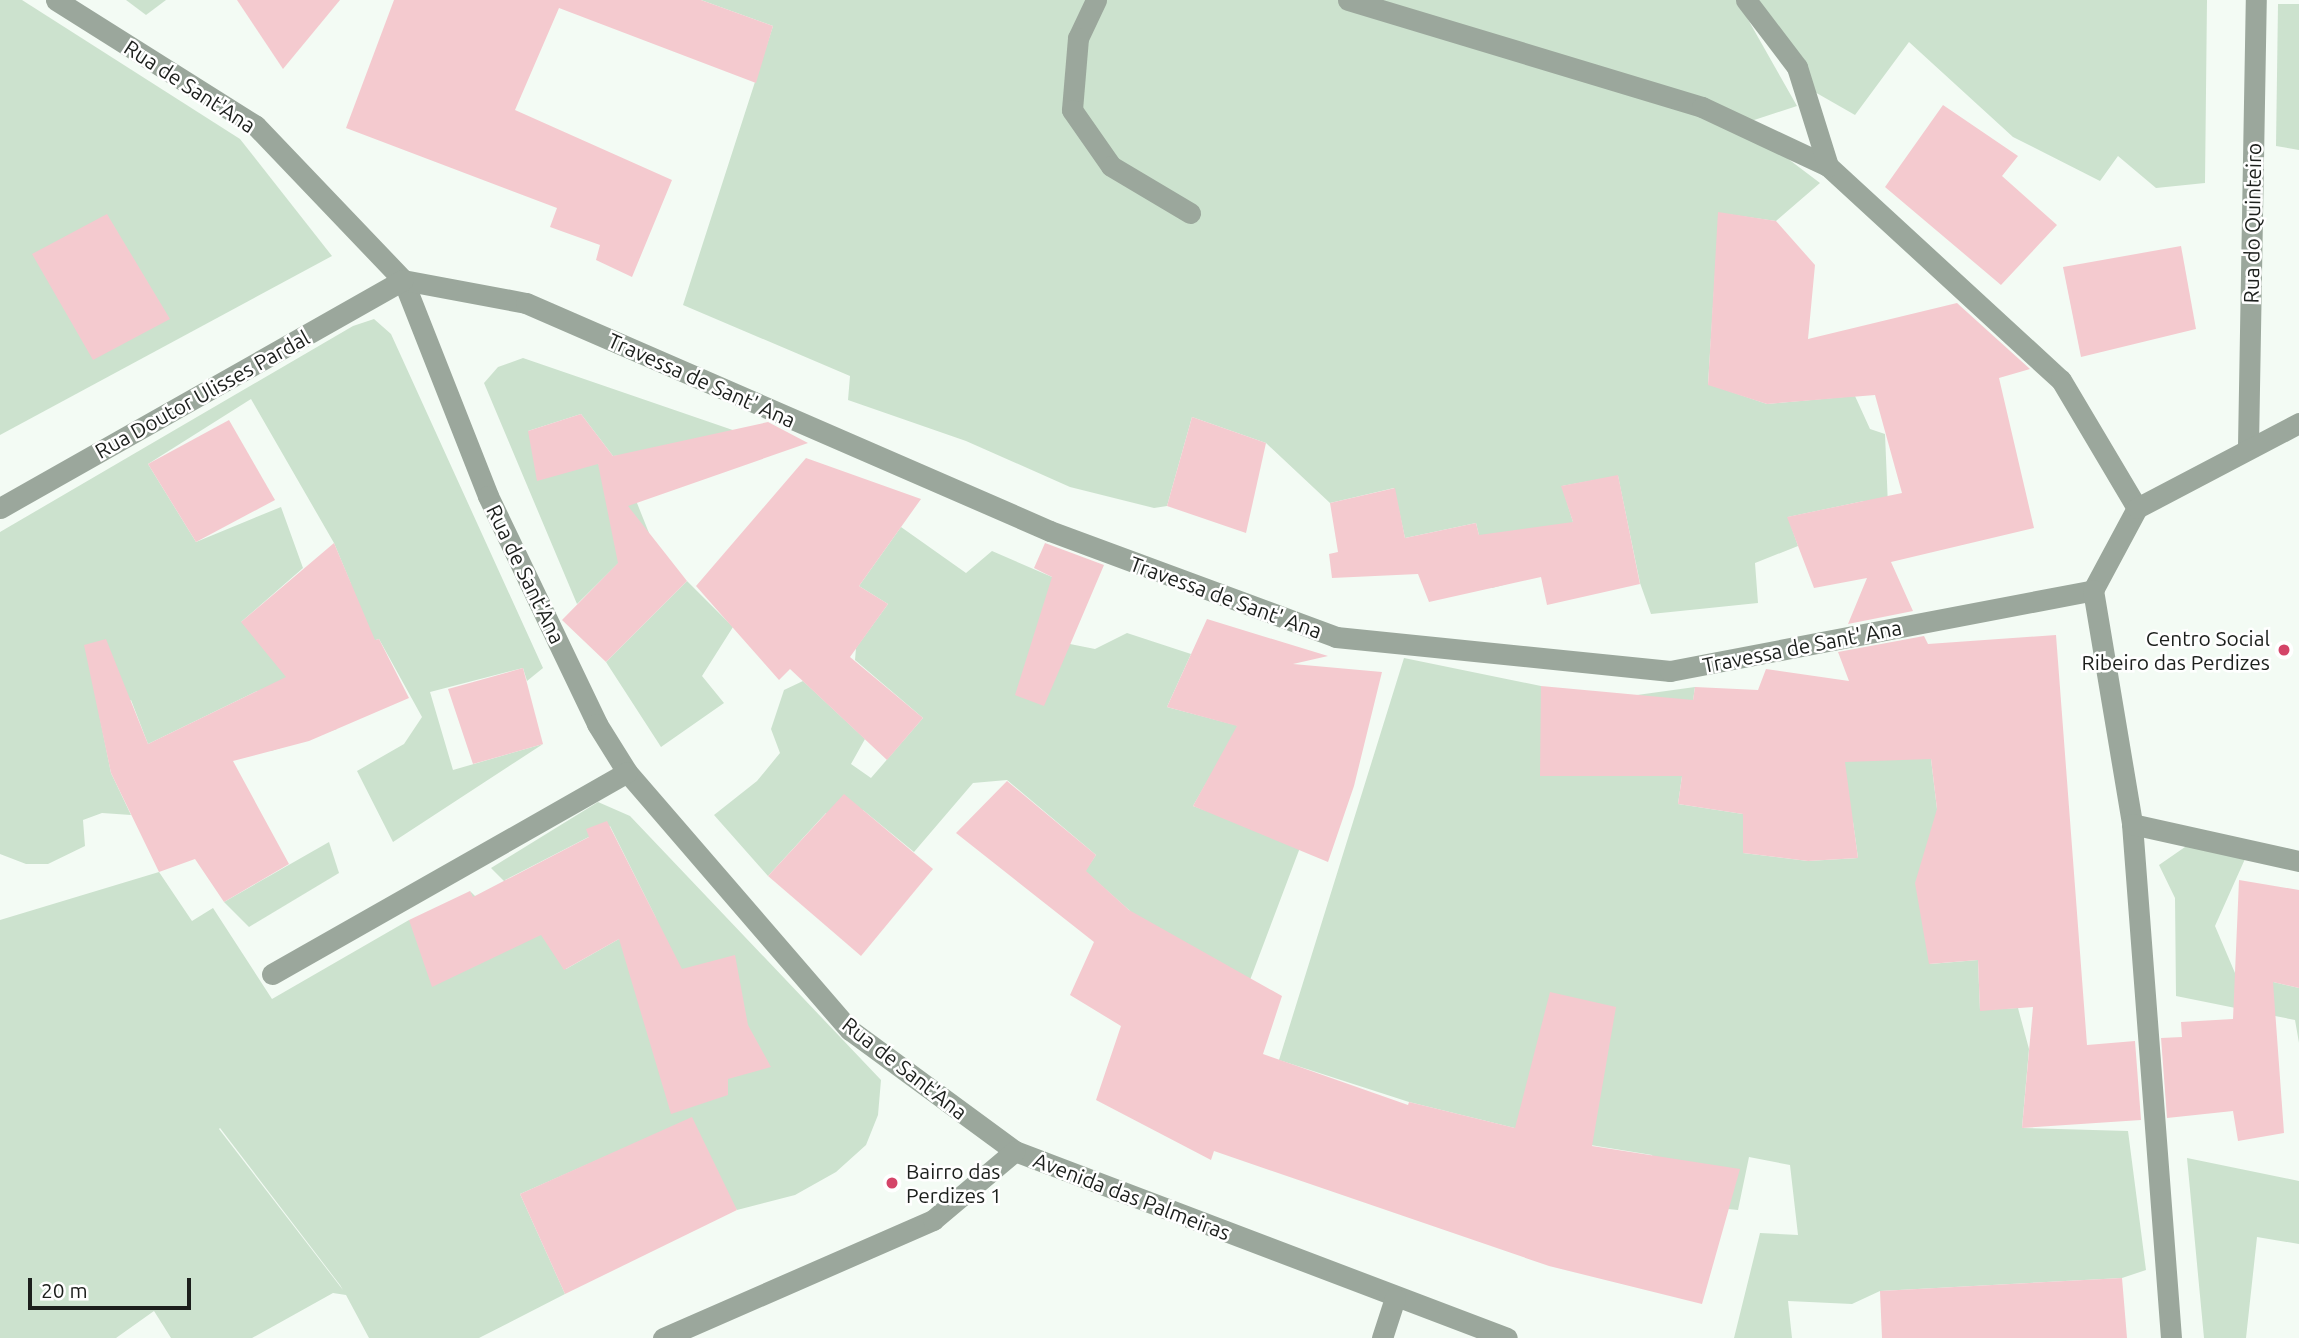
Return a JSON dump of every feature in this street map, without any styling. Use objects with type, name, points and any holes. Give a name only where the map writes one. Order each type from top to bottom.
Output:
[{"type":"street","name":"Rua de Sant'Ana","points":[[56,0],[256,127],[404,280],[488,496],[597,724],[627,772],[850,1030],[1015,1151]]},
{"type":"street","points":[[1096,0],[1078,38],[1072,110],[1111,166],[1190,213]]},
{"type":"street","points":[[1348,0],[1702,107],[1828,166],[2061,380],[2137,508]]},
{"type":"street","points":[[1746,0],[1797,67],[1828,166]]},
{"type":"street","name":"Rua do Quinteiro","points":[[2249,446],[2256,0]]},
{"type":"street","name":"Rua Doutor Ulisses Pardal","points":[[0,508],[404,280]]},
{"type":"street","name":"Travessa de Sant' Ana","points":[[404,280],[526,303],[1050,531],[1336,637],[1670,671],[2093,590]]},
{"type":"street","points":[[2171,1338],[2132,824],[2093,590],[2137,508],[2249,446],[2299,423]]},
{"type":"street","points":[[272,974],[627,772]]},
{"type":"street","points":[[2132,824],[2299,861]]},
{"type":"street","name":"Avenida das Palmeiras","points":[[663,1338],[933,1220],[1015,1151],[1395,1298],[1507,1338]]},
{"type":"street","points":[[1382,1338],[1395,1298]]},
{"type":"green space","points":[[0,0],[22,0],[240,139],[332,256],[0,435]]},
{"type":"green space","points":[[126,0],[166,0],[146,15]]},
{"type":"green space","points":[[701,0],[1737,0],[1797,106],[1742,124],[1820,183],[1776,221],[1719,213],[1708,384],[1767,404],[1855,396],[1870,429],[1885,434],[1888,506],[1864,501],[1788,517],[1798,546],[1755,563],[1758,603],[1651,614],[1640,583],[1618,476],[1562,486],[1573,522],[1540,575],[1492,588],[1476,523],[1405,538],[1394,488],[1330,503],[1266,443],[1192,417],[1167,506],[1154,508],[1070,487],[966,441],[848,400],[850,376],[683,305],[773,26]]},
{"type":"green space","points":[[1759,0],[2207,0],[2205,183],[2156,188],[2118,156],[2100,181],[2013,137],[1909,42],[1855,115],[1806,87]]},
{"type":"green space","points":[[2278,4],[2299,4],[2299,150],[2276,146]]},
{"type":"green space","points":[[374,319],[391,334],[543,668],[527,681],[523,668],[430,692],[453,770],[543,744],[393,842],[357,771],[404,744],[422,717],[379,639],[308,661],[337,729],[271,751],[257,691],[148,744],[131,700],[99,713],[111,773],[131,815],[102,813],[83,820],[85,846],[48,864],[26,864],[0,854],[0,532],[353,326]],"holes":[[[251,399],[334,543],[351,584],[241,622],[303,568],[281,507],[196,542],[148,464]]]},
{"type":"green space","points":[[523,358],[776,445],[613,456],[581,414],[528,431],[598,464],[637,503],[649,533],[577,604],[484,383],[498,367]]},
{"type":"green space","points":[[901,527],[966,573],[992,551],[1052,577],[1070,644],[1095,649],[1127,633],[1191,654],[1167,707],[1239,726],[1193,806],[1301,845],[1230,1033],[1129,910],[1085,871],[1096,855],[1007,780],[973,783],[914,852],[863,810],[850,829],[826,813],[768,876],[714,815],[757,781],[780,753],[771,729],[784,690],[803,681],[865,739],[851,764],[871,778],[923,718],[855,660],[856,648],[888,604],[859,586]]},
{"type":"green space","points":[[687,581],[733,627],[702,676],[724,703],[661,747],[606,662]]},
{"type":"green space","points":[[1404,658],[1541,686],[1541,776],[1633,776],[1637,695],[1695,687],[1678,804],[1743,814],[1743,853],[1808,861],[1858,858],[1853,822],[1800,756],[1931,759],[1937,809],[1930,964],[1978,960],[1980,1010],[2018,1008],[2029,1049],[2022,1128],[2128,1131],[2146,1270],[2122,1278],[1880,1291],[1852,1304],[1788,1301],[1792,1338],[1734,1338],[1760,1233],[1798,1235],[1790,1165],[1749,1157],[1738,1210],[1668,1203],[1652,1155],[1572,1142],[1409,1102],[1279,1060]]},
{"type":"green space","points":[[598,802],[630,816],[881,1080],[878,1115],[866,1145],[836,1172],[795,1195],[737,1210],[675,1126],[520,1194],[565,1294],[479,1338],[369,1338],[346,1295],[333,1293],[252,1338],[171,1338],[154,1311],[116,1338],[0,1338],[0,920],[159,872],[192,921],[213,908],[272,999],[409,920],[493,958],[470,891],[505,926],[504,881],[491,868]],"holes":[[[610,826],[656,918],[566,969],[505,880]],[[219,1129],[340,1285],[343,1290]]]},
{"type":"green space","points":[[2198,838],[2249,850],[2215,926],[2235,973],[2299,988],[2299,1043],[2295,1020],[2176,996],[2175,898],[2159,865]]},
{"type":"green space","points":[[329,842],[339,873],[249,927],[224,902]]},
{"type":"green space","points":[[2187,1158],[2299,1181],[2299,1244],[2257,1237],[2246,1338],[2204,1338]]},
{"type":"building","points":[[237,0],[340,0],[283,69]]},
{"type":"building","points":[[394,0],[701,0],[773,26],[756,83],[559,8],[515,110],[672,180],[632,277],[596,260],[600,245],[550,227],[557,208],[346,128]]},
{"type":"building","points":[[1943,105],[2018,156],[2002,176],[2057,225],[2001,285],[1885,187]]},
{"type":"building","points":[[1718,212],[1776,221],[1815,265],[1808,339],[1957,303],[2030,369],[1999,378],[2034,528],[1891,562],[1913,611],[1848,624],[1867,578],[1814,588],[1787,517],[1902,493],[1875,395],[1767,404],[1708,385]]},
{"type":"building","points":[[107,214],[170,319],[93,360],[32,254]]},
{"type":"building","points":[[2181,246],[2196,329],[2081,357],[2063,267]]},
{"type":"building","points":[[581,414],[613,456],[768,422],[808,443],[628,506],[687,581],[606,662],[562,620],[618,563],[598,464],[537,481],[528,431]]},
{"type":"building","points":[[1192,417],[1266,443],[1246,533],[1167,506]]},
{"type":"building","points":[[229,420],[275,500],[196,542],[148,464]]},
{"type":"building","points":[[806,458],[921,499],[859,586],[888,604],[850,657],[923,718],[887,760],[790,669],[779,680],[696,586]]},
{"type":"building","points":[[1618,475],[1640,584],[1547,605],[1541,577],[1429,602],[1418,574],[1332,578],[1329,554],[1338,552],[1330,503],[1395,488],[1405,538],[1476,523],[1479,535],[1573,522],[1561,486]]},
{"type":"building","points":[[334,543],[375,640],[379,639],[409,698],[309,741],[233,761],[289,864],[224,902],[195,859],[159,872],[111,773],[84,645],[106,639],[148,744],[286,677],[241,622]]},
{"type":"building","points":[[1045,543],[1104,565],[1044,706],[1015,695],[1052,577],[1034,568]]},
{"type":"building","points":[[1207,619],[1328,656],[1293,664],[1382,672],[1354,786],[1328,862],[1193,806],[1237,726],[1167,707]]},
{"type":"building","points":[[2056,635],[2087,1045],[2135,1041],[2141,1120],[2022,1128],[2033,1007],[1980,1011],[1978,960],[1929,964],[1915,883],[1937,809],[1931,759],[1845,762],[1858,858],[1808,861],[1743,853],[1743,814],[1678,804],[1682,776],[1540,776],[1541,686],[1693,700],[1695,687],[1758,690],[1766,669],[1849,681],[1838,652],[1924,636],[1928,644]]},
{"type":"building","points":[[523,668],[543,744],[473,764],[448,689]]},
{"type":"building","points":[[1007,781],[1096,855],[1086,871],[1129,910],[1282,996],[1263,1054],[1408,1105],[1409,1102],[1515,1128],[1550,992],[1616,1007],[1592,1146],[1740,1169],[1702,1304],[1549,1266],[1214,1151],[1211,1160],[1096,1100],[1121,1026],[1070,995],[1094,942],[956,833]]},
{"type":"building","points":[[844,794],[933,869],[861,956],[768,876]]},
{"type":"building","points":[[607,821],[682,969],[735,955],[748,1025],[771,1067],[728,1079],[728,1095],[671,1114],[619,939],[564,970],[541,935],[432,987],[409,920],[470,891],[473,897],[589,837],[586,829]]},
{"type":"building","points":[[2239,880],[2299,890],[2299,988],[2273,982],[2284,1133],[2238,1141],[2233,1111],[2167,1118],[2161,1038],[2182,1037],[2181,1022],[2233,1019]]},
{"type":"building","points":[[692,1117],[737,1210],[565,1294],[520,1194]]},
{"type":"building","points":[[2122,1278],[2127,1338],[1882,1338],[1880,1291]]},
{"type":"place","name":"Centro Social Ribeiro das Perdizes","points":[[2284,650]]},
{"type":"place","name":"Bairro das Perdizes 1","points":[[892,1183]]}]
